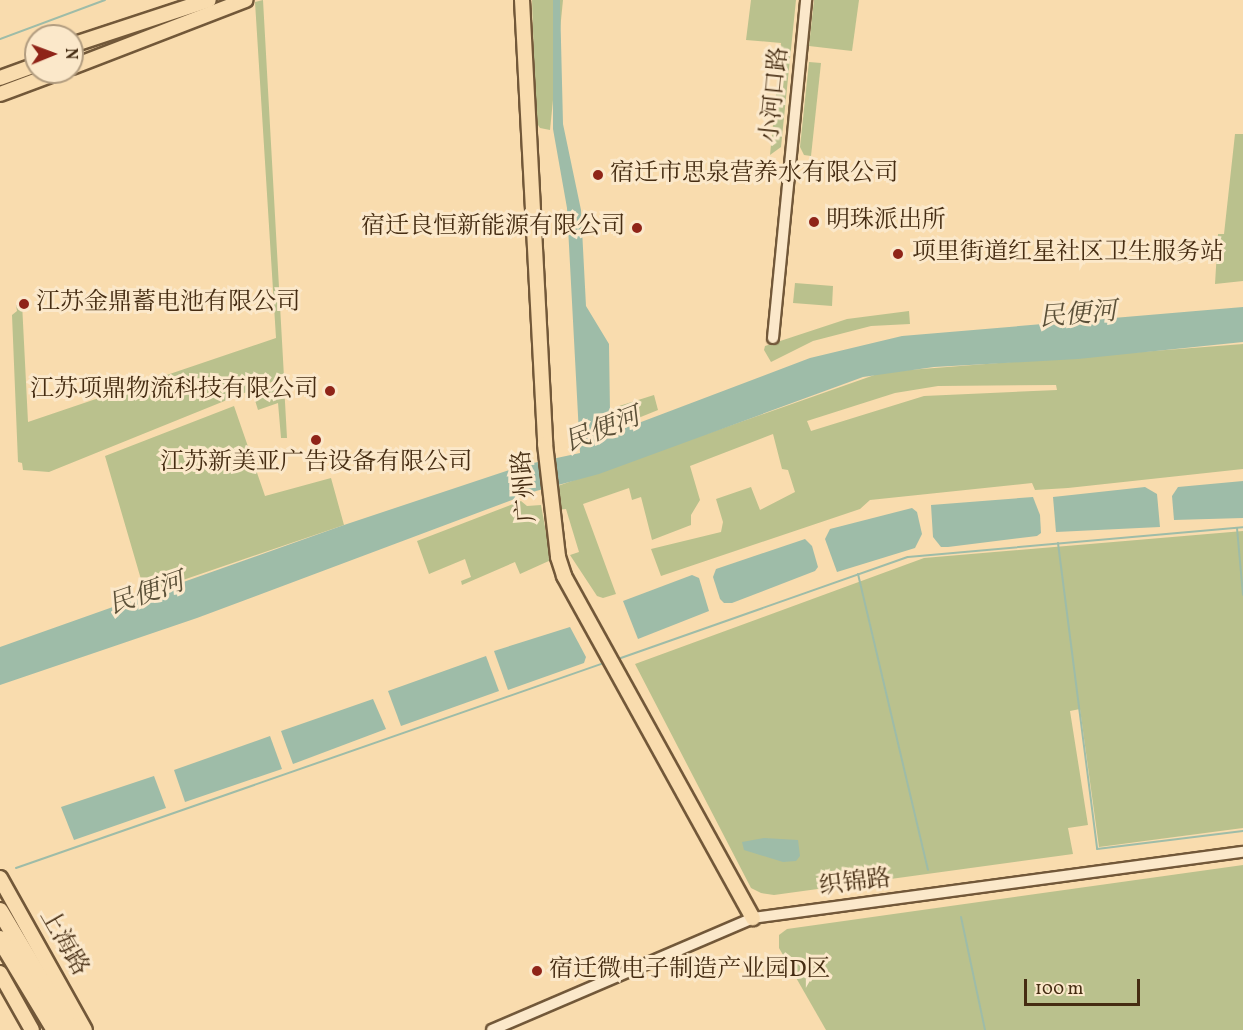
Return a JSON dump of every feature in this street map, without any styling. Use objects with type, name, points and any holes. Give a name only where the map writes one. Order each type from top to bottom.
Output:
[{"type":"highway","name":"上海路","points":[[0,911],[55,1030]]},
{"type":"highway","name":"上海路","points":[[0,939],[71,1030]]},
{"type":"main road","points":[[84,42],[203,8],[246,0]]},
{"type":"main road","name":"广州路","points":[[522,0],[549,503],[564,576],[753,918]]},
{"type":"main road","points":[[84,47],[203,8]]},
{"type":"main road","points":[[84,57],[203,8]]},
{"type":"main road","points":[[84,62],[203,8]]},
{"type":"main road","points":[[2,81],[24,65]]},
{"type":"main road","points":[[2,81],[24,71]]},
{"type":"main road","points":[[2,81],[24,76]]},
{"type":"main road","points":[[2,81],[24,78]]},
{"type":"main road","name":"上海路","points":[[0,878],[85,1030]]},
{"type":"main road","points":[[0,973],[32,1030]]},
{"type":"street","name":"小河口路","points":[[773,338],[806,0]]},
{"type":"street","name":"织锦路","points":[[492,1030],[753,918],[1243,852]]},
{"type":"green space","points":[[263,0],[284,377],[49,472],[23,470],[22,463],[18,462],[12,315],[17,311],[16,305],[22,303],[28,422],[276,338],[255,2]]},
{"type":"green space","points":[[532,0],[563,0],[550,130],[540,128],[536,122]]},
{"type":"green space","points":[[751,0],[796,0],[781,147],[770,155],[781,43],[746,40]]},
{"type":"green space","points":[[814,0],[859,0],[852,51],[809,46]]},
{"type":"green space","points":[[809,62],[821,63],[811,156],[804,155],[800,147]]},
{"type":"green space","points":[[1235,134],[1243,134],[1243,281],[1215,284],[1218,234],[1224,234]]},
{"type":"green space","points":[[795,283],[833,286],[832,306],[793,303]]},
{"type":"green space","points":[[909,311],[910,324],[871,326],[813,341],[771,362],[764,350],[765,346],[847,319]]},
{"type":"green space","points":[[1243,344],[1243,469],[1068,488],[1035,490],[1032,483],[870,500],[860,509],[661,576],[651,549],[721,532],[723,522],[716,499],[751,487],[760,510],[795,492],[788,470],[782,469],[773,434],[690,466],[700,500],[691,515],[691,525],[652,540],[641,497],[632,500],[629,488],[583,504],[616,594],[603,598],[597,596],[570,555],[579,552],[566,509],[554,510],[552,488],[883,372]],"holes":[[[1056,385],[1057,390],[924,396],[811,431],[807,421],[895,393],[938,386]]]},
{"type":"green space","points":[[284,384],[287,438],[281,438],[278,403],[258,410],[254,397]]},
{"type":"green space","points":[[654,395],[658,410],[621,425],[616,407]]},
{"type":"green space","points":[[234,406],[265,496],[331,478],[344,525],[145,593],[105,456]]},
{"type":"green space","points":[[521,501],[527,506],[541,505],[551,560],[520,574],[515,562],[462,585],[461,581],[471,577],[465,559],[429,574],[417,541]]},
{"type":"green space","points":[[1243,531],[1243,828],[1099,847],[1080,709],[1070,711],[1088,825],[1068,828],[1073,854],[774,895],[761,893],[751,888],[635,664],[924,558]]},
{"type":"green space","points":[[1243,865],[1243,1030],[826,1030],[779,948],[779,935],[787,929]]},
{"type":"water","name":"民便河","points":[[553,0],[560,0],[563,124],[581,210],[586,306],[609,344],[610,412],[620,430],[810,358],[902,336],[1243,307],[1243,342],[1078,359],[934,367],[863,377],[599,474],[536,491],[197,618],[0,685],[0,647],[344,525],[524,465],[580,453],[567,208],[553,129]]},
{"type":"water","points":[[1243,481],[1243,518],[1174,520],[1172,496],[1178,487]]},
{"type":"water","points":[[1145,487],[1157,494],[1160,527],[1056,532],[1053,497]]},
{"type":"water","points":[[1033,497],[1040,515],[1041,533],[1037,536],[948,547],[941,547],[933,537],[931,505]]},
{"type":"water","points":[[912,508],[917,512],[922,534],[915,548],[837,572],[825,539],[830,529]]},
{"type":"water","points":[[805,539],[812,546],[818,567],[815,571],[732,603],[724,603],[720,599],[713,577],[716,569]]},
{"type":"water","points":[[692,575],[699,578],[709,611],[638,639],[623,601]]},
{"type":"water","points":[[570,627],[586,657],[584,663],[508,690],[494,651]]},
{"type":"water","points":[[486,656],[499,691],[401,726],[388,691]]},
{"type":"water","points":[[373,699],[386,729],[293,764],[281,731]]},
{"type":"water","points":[[270,736],[282,769],[185,802],[174,770]]},
{"type":"water","points":[[154,776],[166,808],[74,840],[61,807]]},
{"type":"water","points":[[764,838],[798,840],[800,856],[796,861],[783,862],[744,850],[742,842]]},
{"type":"waterway","points":[[0,39],[105,0]]},
{"type":"waterway","points":[[618,659],[908,557],[1243,527]]},
{"type":"waterway","points":[[1237,528],[1243,595]]},
{"type":"waterway","points":[[1058,543],[1097,849],[1243,831]]},
{"type":"waterway","points":[[858,574],[928,870]]},
{"type":"waterway","points":[[16,868],[604,663]]},
{"type":"waterway","points":[[961,917],[985,1030]]},
{"type":"place","name":"宿迁市思泉营养水有限公司","points":[[598,175]]},
{"type":"place","name":"明珠派出所","points":[[814,222]]},
{"type":"place","name":"宿迁良恒新能源有限公司","points":[[637,228]]},
{"type":"place","name":"项里街道红星社区卫生服务站","points":[[898,254]]},
{"type":"place","name":"江苏金鼎蓄电池有限公司","points":[[24,304]]},
{"type":"place","name":"江苏项鼎物流科技有限公司","points":[[330,391]]},
{"type":"place","name":"江苏新美亚广告设备有限公司","points":[[316,440]]},
{"type":"place","name":"宿迁微电子制造产业园D区","points":[[537,971]]}]
